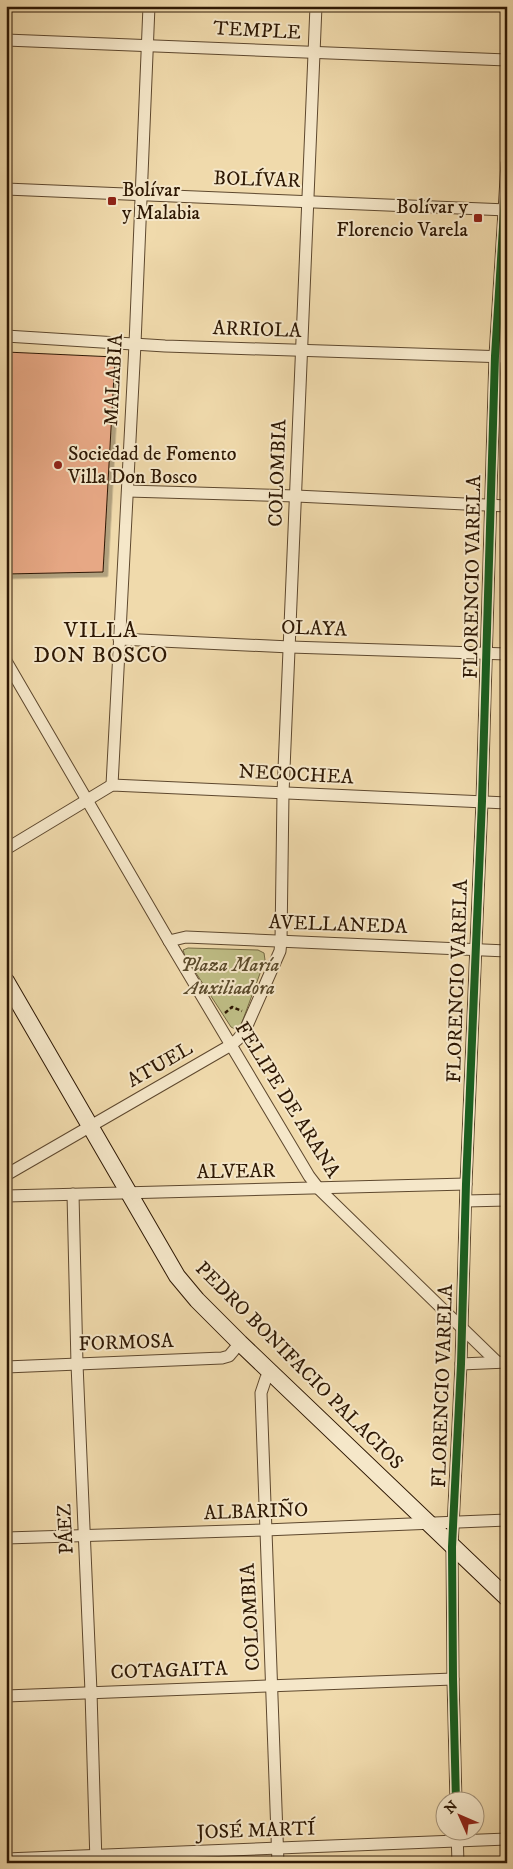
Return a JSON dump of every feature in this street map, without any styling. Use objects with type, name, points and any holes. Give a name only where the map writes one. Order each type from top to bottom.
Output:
[{"type":"street","name":"MALABIA","points":[[112,785],[135,344],[149,6]]},
{"type":"street","name":"COLOMBIA","points":[[281,941],[283,793],[296,496],[300,349],[316,6]]},
{"type":"street","name":"TEMPLE","points":[[6,40],[507,60]]},
{"type":"street","name":"FLORENCIO VARELA","points":[[456,1792],[452,1547],[461,1364],[466,1184],[482,801],[495,356],[506,210],[507,163]]},
{"type":"street","name":"BOLÍVAR","points":[[6,189],[506,210]]},
{"type":"street","name":"ARRIOLA","points":[[6,336],[135,344],[507,357]]},
{"type":"street","points":[[128,491],[296,496],[507,506]]},
{"type":"street","name":"OLAYA","points":[[119,639],[507,654]]},
{"type":"street","name":"FELIPE DE ARANA","points":[[6,661],[309,1176],[319,1189],[462,1328],[502,1362]]},
{"type":"street","points":[[6,849],[112,785]]},
{"type":"street","name":"NECOCHEA","points":[[112,785],[507,802]]},
{"type":"street","name":"AVELLANEDA","points":[[169,941],[186,937],[507,951]]},
{"type":"street","name":"ATUEL","points":[[6,1175],[231,1046],[246,1028],[280,951],[281,941]]},
{"type":"street","name":"PEDRO BONIFACIO PALACIOS","points":[[6,981],[178,1276],[197,1300],[507,1598]]},
{"type":"street","name":"ALVEAR","points":[[6,1196],[466,1184]]},
{"type":"street","name":"PÁEZ","points":[[73,1194],[77,1364],[96,1859]]},
{"type":"street","points":[[466,1201],[507,1200]]},
{"type":"street","name":"FORMOSA","points":[[6,1367],[222,1358],[229,1356],[240,1343]]},
{"type":"street","points":[[461,1364],[502,1362]]},
{"type":"street","name":"COLOMBIA","points":[[272,1374],[266,1378],[261,1393],[278,1863]]},
{"type":"street","name":"ALBARIÑO","points":[[6,1538],[507,1520]]},
{"type":"street","name":"COTAGAITA","points":[[6,1696],[453,1680]]},
{"type":"street","name":"JOSÉ MARTÍ","points":[[6,1859],[96,1859],[436,1838]]},
{"type":"street","name":"JOSÉ MARTÍ","points":[[486,1838],[507,1839]]},
{"type":"street","points":[[457,1842],[458,1863]]},
{"type":"path","points":[[223,1015],[232,1007],[246,1012]]},
{"type":"green space","name":"Plaza María Auxiliadora","points":[[188,948],[258,950],[264,953],[265,960],[241,1025],[237,1030],[231,1027],[185,956],[183,950]]},
{"type":"building","name":"Sociedad de Fomento Villa Don Bosco","points":[[6,352],[115,357],[103,572],[6,574]]},
{"type":"cycle path","points":[[456,1792],[452,1547],[461,1364],[466,1184],[482,801],[495,356],[507,163]]},
{"type":"place","name":"Bolívar y Malabia","points":[[112,201]]},
{"type":"place","name":"Bolívar y Florencio Varela","points":[[478,218]]},
{"type":"place","name":"Sociedad de Fomento Villa Don Bosco","points":[[58,465]]},
{"type":"district","name":"VILLA DON BOSCO","points":[[101,642]]}]
